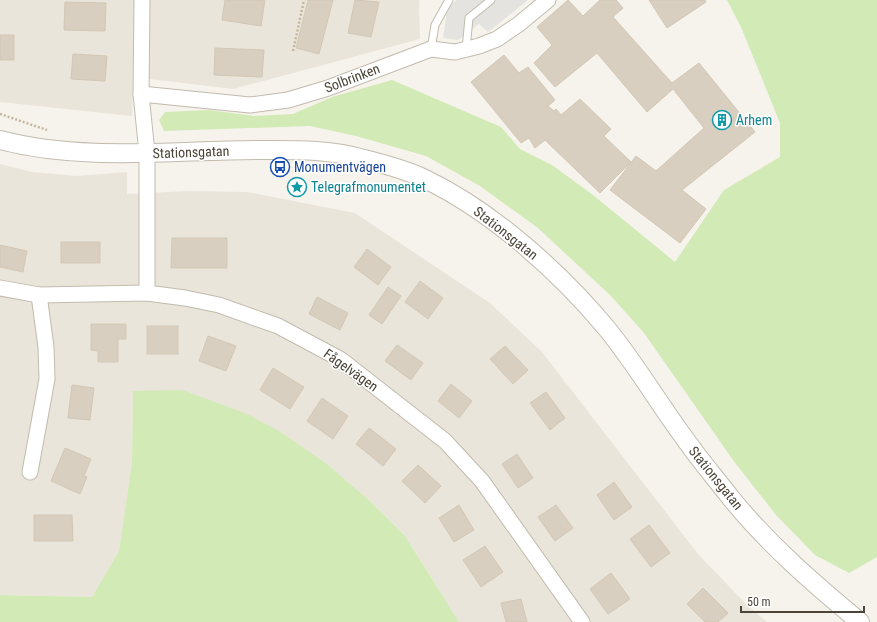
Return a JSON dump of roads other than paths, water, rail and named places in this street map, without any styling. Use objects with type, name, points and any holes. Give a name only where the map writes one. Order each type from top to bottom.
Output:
[{"type":"street","points":[[142,0],[140,94],[147,153],[147,294]]},
{"type":"street","name":"Solbrinken","points":[[140,94],[250,105],[288,100],[328,88],[431,49],[455,52],[479,46],[497,38],[519,24],[548,0]]},
{"type":"street","name":"Stationsgatan","points":[[0,140],[25,147],[72,153],[147,153],[210,150],[306,150],[332,152],[364,158],[424,178],[463,201],[533,254],[566,284],[608,331],[691,447],[733,500],[779,550],[824,593],[860,622]]},
{"type":"street","name":"Fågelvägen","points":[[0,288],[39,295],[147,294],[186,298],[219,305],[278,326],[340,359],[445,441],[466,463],[482,481],[582,622]]},
{"type":"street","points":[[30,472],[47,379],[46,347],[39,295]]},
{"type":"lane","points":[[431,49],[435,25],[449,0]]},
{"type":"lane","points":[[466,49],[469,18],[491,0]]},
{"type":"place","name":"Arhem","points":[[722,120]]},
{"type":"place","name":"Monumentvägen","points":[[280,167]]},
{"type":"place","name":"Telegrafmonumentet","points":[[297,187]]}]
